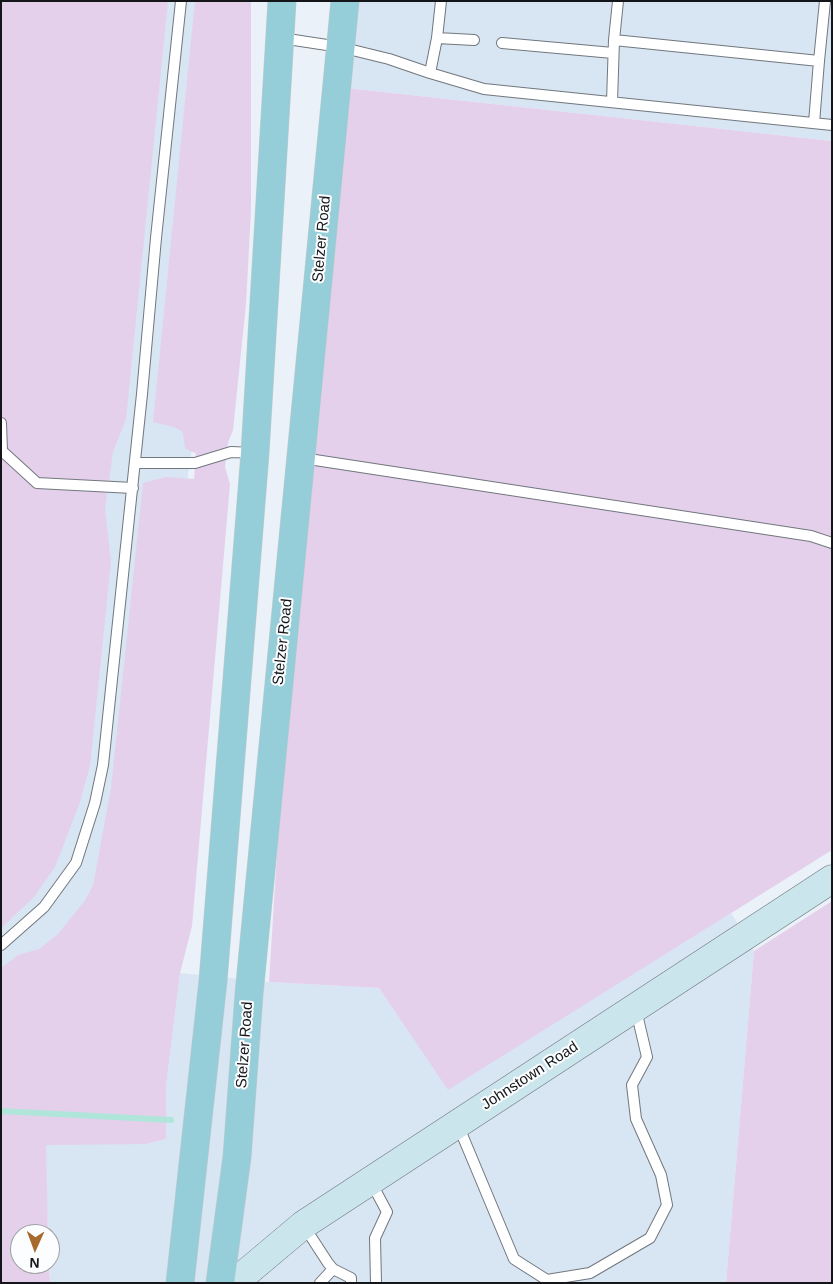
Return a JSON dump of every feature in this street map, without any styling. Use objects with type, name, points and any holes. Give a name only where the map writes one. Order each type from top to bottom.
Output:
[{"type":"main road","points":[[180,1283],[213,981],[255,453],[282,1]]},
{"type":"main road","name":"Stelzer Road","points":[[220,1283],[237,1157],[249,994],[345,1]]},
{"type":"main road","name":"Johnstown Road","points":[[234,1283],[303,1225],[832,879]]},
{"type":"lane","points":[[1,945],[44,907],[76,863],[95,804],[103,765],[133,488],[156,238],[181,1]]},
{"type":"lane","points":[[430,73],[437,38],[441,1]]},
{"type":"lane","points":[[612,102],[613,53],[618,1]]},
{"type":"lane","points":[[814,123],[825,1]]},
{"type":"lane","points":[[280,38],[340,47],[389,59],[484,89],[832,125]]},
{"type":"lane","points":[[437,38],[474,40]]},
{"type":"lane","points":[[614,40],[819,61]]},
{"type":"lane","points":[[502,43],[613,53]]},
{"type":"lane","points":[[1,423],[2,451],[37,483],[133,488]]},
{"type":"lane","points":[[135,463],[195,463],[231,452],[255,453]]},
{"type":"lane","points":[[302,458],[811,536],[832,543]]},
{"type":"lane","points":[[458,1124],[514,1259],[547,1280],[590,1273],[650,1238],[667,1205],[661,1175],[636,1119],[632,1085],[647,1057],[636,1007]]},
{"type":"lane","points":[[371,1181],[387,1212],[375,1238],[376,1283]]},
{"type":"lane","points":[[303,1225],[333,1269],[351,1278],[351,1283]]},
{"type":"lane","points":[[320,1283],[333,1269]]},
{"type":"shaded area","points":[[1,1],[241,1],[206,354],[172,581],[146,1144],[166,1139],[166,1087],[180,973],[269,982],[379,988],[448,1089],[731,913],[754,951],[726,1283],[50,1283],[50,1274],[60,1274],[60,1224],[48,1224],[45,1145],[1,1145]]},
{"type":"shaded area","points":[[1,1],[168,1],[126,419],[113,452],[105,509],[111,562],[90,766],[79,805],[55,867],[34,897],[1,928]]},
{"type":"shaded area","points":[[195,1],[251,1],[251,210],[246,304],[233,430],[228,443],[225,467],[230,484],[192,926],[180,973],[166,1087],[166,1139],[146,1144],[46,1145],[48,1224],[10,1224],[10,1274],[50,1274],[50,1283],[1,1283],[1,968],[18,955],[39,949],[57,935],[84,902],[93,886],[111,788],[143,483],[166,477],[194,479],[196,453],[185,448],[183,432],[174,427],[153,422]]},
{"type":"shaded area","points":[[358,1],[832,1],[832,141],[346,88]]},
{"type":"shaded area","points":[[346,88],[832,141],[832,850],[448,1090],[379,988],[269,982],[285,725]]},
{"type":"shaded area","points":[[832,901],[832,1283],[726,1283],[754,951]]},
{"type":"waterway","points":[[1,1111],[171,1120]]}]
